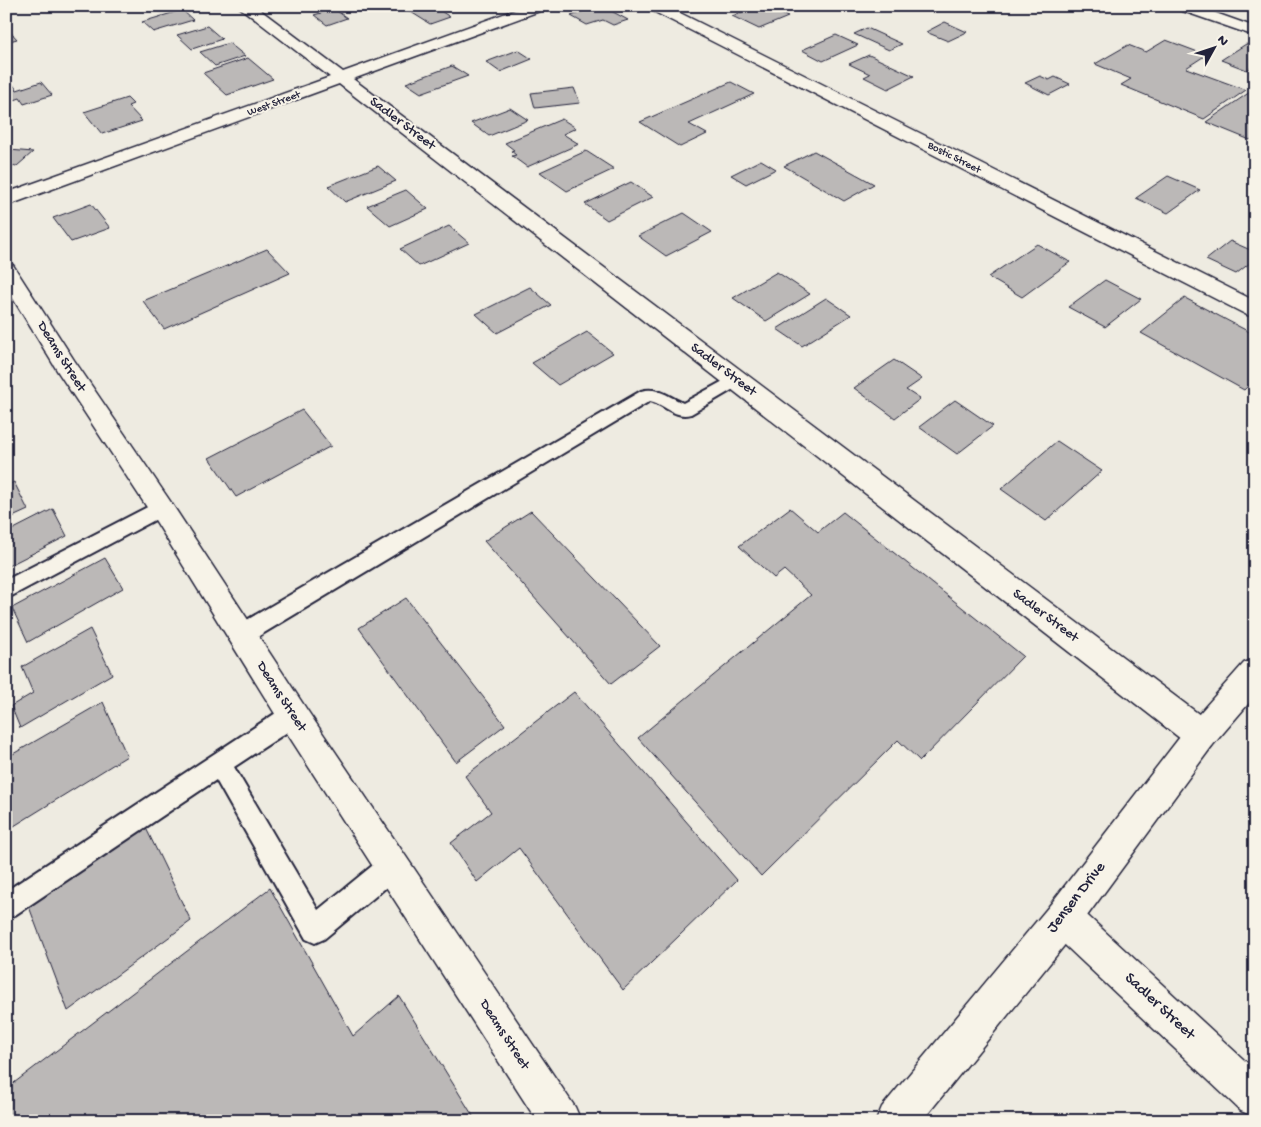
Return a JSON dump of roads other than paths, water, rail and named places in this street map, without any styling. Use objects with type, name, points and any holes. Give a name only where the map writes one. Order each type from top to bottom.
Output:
[{"type":"street","name":"Sadler Street","points":[[245,6],[1201,735]]},
{"type":"street","name":"West Street","points":[[6,200],[343,80],[540,6]]},
{"type":"street","name":"Bostic Street","points":[[654,6],[1255,310]]},
{"type":"street","points":[[1182,6],[1255,32]]},
{"type":"street","name":"Deams Street","points":[[6,270],[66,366],[293,715],[561,1121]]},
{"type":"street","name":"Jensen Drive","points":[[896,1121],[1063,918],[1201,735],[1255,673]]},
{"type":"street","name":"Sadler Street","points":[[1063,918],[1255,1097]]},
{"type":"lane","points":[[241,635],[646,395],[658,396],[675,408],[685,410],[736,380]]},
{"type":"lane","points":[[6,590],[160,508]]},
{"type":"lane","points":[[6,906],[293,715]]},
{"type":"lane","points":[[220,765],[315,930],[392,866]]}]
